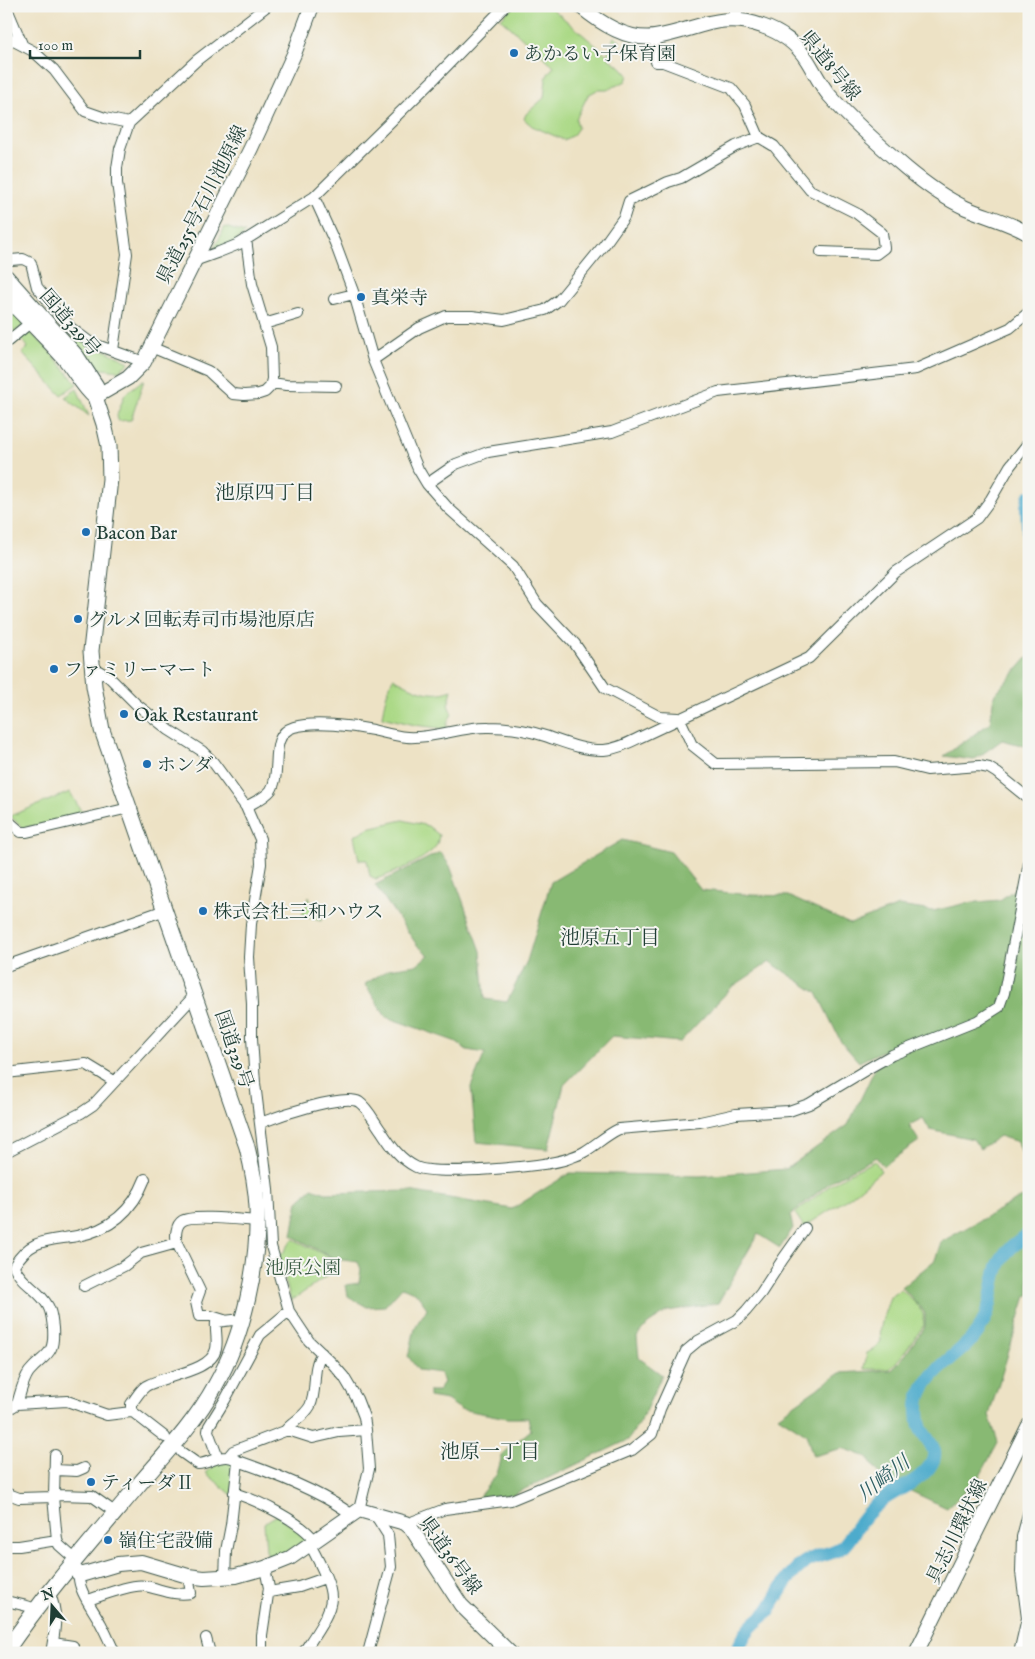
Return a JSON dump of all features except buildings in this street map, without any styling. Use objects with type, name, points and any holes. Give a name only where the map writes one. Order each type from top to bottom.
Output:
[{"type":"highway","name":"国道329号","points":[[6,277],[66,334],[77,357],[96,386],[95,397],[107,435],[110,458],[110,479],[91,651],[97,706],[102,730],[262,1191],[249,1294],[242,1322],[225,1367],[203,1406],[116,1513],[75,1567],[49,1592],[35,1609],[6,1651]]},
{"type":"highway","name":"国道329号","points":[[6,297],[64,358],[88,391],[95,397]]},
{"type":"main road","name":"県道255号石川池原線","points":[[95,397],[128,378],[144,362],[263,122],[294,54],[312,6]]},
{"type":"main road","name":"県道8号線","points":[[580,6],[597,19],[618,31],[646,38],[708,22],[730,19],[762,25],[778,33],[791,42],[806,58],[828,93],[849,117],[906,168],[933,189],[966,208],[990,216],[1029,234]]},
{"type":"main road","name":"具志川環状線","points":[[916,1653],[1025,1442],[1029,1425]]},
{"type":"main road","name":"県道36号線","points":[[355,1512],[408,1525],[416,1534],[462,1605],[510,1653]]},
{"type":"main road","points":[[75,1567],[92,1573],[118,1564],[141,1562],[188,1576],[224,1578],[265,1568],[290,1558],[355,1512]]},
{"type":"street","points":[[6,6],[22,44]]},
{"type":"street","points":[[112,350],[128,254],[116,183],[120,149],[129,123],[197,60],[267,6]]},
{"type":"street","points":[[194,261],[246,239],[314,197],[505,6]]},
{"type":"street","points":[[730,19],[741,6]]},
{"type":"street","points":[[6,37],[22,44],[54,70],[85,111],[129,123]]},
{"type":"street","points":[[655,37],[656,62],[663,62],[731,88],[745,105],[759,137],[774,146],[810,190],[856,213],[882,234],[884,248],[876,254],[821,252]]},
{"type":"street","points":[[373,360],[419,328],[446,316],[472,316],[504,320],[545,310],[559,300],[604,246],[624,217],[629,201],[668,182],[681,178],[736,146],[759,137]]},
{"type":"street","points":[[314,197],[335,243],[354,294],[373,360],[418,469],[428,484],[448,508],[513,566],[537,604],[574,644],[605,688],[660,718],[680,718]]},
{"type":"street","points":[[151,347],[208,371],[233,394],[259,394],[265,392],[270,387],[272,356],[252,284],[246,239]]},
{"type":"street","points":[[11,260],[23,259],[31,263],[37,287],[66,334],[144,362]]},
{"type":"street","points":[[334,299],[354,294]]},
{"type":"street","points":[[428,484],[456,464],[488,452],[612,432],[718,392],[916,368],[1010,328],[1029,312]]},
{"type":"street","points":[[264,324],[298,314]]},
{"type":"street","points":[[6,342],[30,323]]},
{"type":"street","points":[[271,383],[336,386]]},
{"type":"street","points":[[246,806],[270,791],[274,781],[279,741],[287,730],[296,726],[325,724],[346,726],[408,737],[487,727],[502,727],[533,733],[588,749],[602,750],[615,748],[680,718],[809,658],[896,572],[977,518],[1010,466],[1029,442]]},
{"type":"street","points":[[92,667],[109,677],[150,715],[202,751],[228,781],[246,806],[260,839],[261,864],[251,924],[249,957],[252,1038],[260,1123],[262,1191],[271,1246],[289,1311],[309,1341],[344,1377],[357,1399],[364,1418],[369,1469],[355,1512],[262,1469],[223,1457],[208,1431],[209,1426],[260,1335],[289,1311]]},
{"type":"street","points":[[680,718],[692,745],[716,764],[894,762],[926,770],[979,766],[989,768],[997,773],[1029,799]]},
{"type":"street","points":[[6,819],[21,832],[27,832],[129,808]]},
{"type":"street","points":[[260,1123],[302,1108],[342,1101],[358,1101],[366,1109],[396,1153],[417,1167],[440,1170],[466,1170],[546,1164],[565,1160],[584,1152],[619,1129],[700,1122],[736,1114],[779,1112],[809,1104],[881,1061],[977,1021],[998,1007],[1004,993],[1029,863]]},
{"type":"street","points":[[6,966],[164,910]]},
{"type":"street","points":[[6,1152],[93,1105],[195,995]]},
{"type":"street","points":[[6,1073],[86,1064],[114,1081]]},
{"type":"street","points":[[17,1404],[28,1373],[50,1352],[54,1342],[52,1318],[48,1305],[32,1287],[17,1275],[14,1266],[20,1255],[28,1248],[48,1239],[78,1236],[115,1220],[131,1206],[139,1194],[145,1179]]},
{"type":"street","points":[[224,1320],[211,1316],[199,1316],[196,1302],[200,1291],[175,1237],[178,1226],[184,1219],[205,1218],[257,1221]]},
{"type":"street","points":[[408,1525],[444,1509],[511,1500],[632,1450],[652,1434],[660,1409],[686,1351],[698,1340],[738,1320],[761,1293],[805,1228]]},
{"type":"street","points":[[84,1286],[124,1266],[142,1253],[177,1242]]},
{"type":"street","points":[[131,1412],[131,1404],[145,1387],[168,1377],[203,1366],[210,1361],[216,1350],[216,1322],[224,1320],[242,1322]]},
{"type":"street","points":[[285,1431],[309,1407],[313,1398],[317,1360],[322,1353]]},
{"type":"street","points":[[6,1411],[17,1404],[67,1401],[107,1415],[134,1413],[165,1437]]},
{"type":"street","points":[[181,1452],[198,1464],[223,1457],[285,1431],[313,1438],[340,1432],[366,1430]]},
{"type":"street","points":[[55,1455],[54,1497],[57,1540],[75,1567],[80,1584],[115,1653]]},
{"type":"street","points":[[224,1578],[238,1461]]},
{"type":"street","points":[[54,1470],[77,1471],[84,1468]]},
{"type":"street","points":[[6,1493],[19,1498],[92,1496],[116,1513]]},
{"type":"street","points":[[234,1493],[278,1513],[311,1535],[312,1543],[331,1594],[329,1607],[315,1635],[303,1653]]},
{"type":"street","points":[[1019,1653],[1027,1618],[1021,1572],[1029,1510]]},
{"type":"street","points":[[368,1653],[391,1567],[388,1535],[376,1516]]},
{"type":"street","points":[[6,1546],[19,1546],[57,1540]]},
{"type":"street","points":[[262,1653],[262,1635],[269,1592],[265,1568]]},
{"type":"street","points":[[88,1600],[126,1588],[143,1585],[166,1592],[191,1593],[188,1576]]},
{"type":"street","points":[[269,1592],[300,1587],[325,1578]]},
{"type":"street","points":[[49,1592],[55,1606],[56,1617],[52,1648],[73,1646]]},
{"type":"street","points":[[6,1601],[35,1609]]},
{"type":"street","points":[[206,1638],[210,1653]]},
{"type":"green space","points":[[512,6],[549,6],[607,55],[614,37],[620,41],[609,59],[621,67],[628,75],[626,81],[607,90],[597,90],[588,95],[576,119],[578,128],[573,135],[564,140],[532,126],[524,119],[526,114],[544,98],[546,79],[554,66],[501,19]]},
{"type":"green space","points":[[225,227],[245,233],[235,242],[214,249]]},
{"type":"green space","points":[[6,305],[25,324],[15,332],[6,322]]},
{"type":"green space","points":[[27,329],[46,347],[77,384],[61,395],[22,353],[28,347],[19,336]]},
{"type":"green space","points":[[73,335],[129,362],[128,364],[118,371],[95,368],[70,336]]},
{"type":"green space","points":[[143,380],[131,420],[118,421],[117,415],[125,394]]},
{"type":"green space","points":[[77,389],[89,416],[65,397]]},
{"type":"green space","points":[[1029,656],[1029,750],[1025,746],[1002,740],[974,760],[944,756],[990,723],[994,695]]},
{"type":"green space","points":[[393,678],[414,689],[428,693],[452,690],[448,705],[452,714],[446,729],[415,725],[382,717],[386,697]]},
{"type":"green space","points":[[70,792],[84,816],[23,828],[10,816]]},
{"type":"green space","points":[[403,820],[428,826],[439,835],[436,846],[425,856],[399,870],[376,879],[370,876],[367,860],[359,860],[354,836],[368,828]]},
{"type":"green space","points":[[622,840],[671,852],[701,890],[751,895],[788,896],[850,924],[899,906],[933,911],[967,903],[1000,900],[1029,879],[1029,1173],[1018,1142],[999,1136],[980,1149],[973,1139],[930,1130],[923,1118],[909,1125],[919,1141],[883,1166],[876,1157],[833,1180],[790,1215],[793,1228],[780,1248],[758,1234],[718,1303],[668,1311],[648,1324],[637,1337],[639,1358],[662,1375],[642,1418],[628,1440],[512,1495],[477,1499],[497,1474],[503,1453],[531,1430],[528,1418],[507,1418],[460,1409],[447,1400],[429,1397],[429,1391],[438,1391],[444,1382],[440,1373],[418,1370],[408,1356],[416,1326],[427,1308],[416,1293],[402,1287],[385,1306],[367,1307],[348,1296],[346,1285],[359,1283],[361,1269],[358,1262],[335,1259],[292,1236],[298,1201],[312,1188],[326,1193],[409,1191],[512,1209],[570,1173],[700,1176],[786,1169],[848,1125],[884,1050],[859,1062],[841,1042],[817,993],[770,962],[732,987],[680,1042],[612,1036],[564,1085],[548,1149],[476,1142],[471,1087],[485,1053],[467,1050],[454,1041],[386,1017],[365,984],[389,969],[416,965],[429,955],[417,945],[375,885],[440,852],[450,866],[481,951],[485,999],[507,1002],[527,961],[551,882]]},
{"type":"green space","points":[[309,897],[314,908],[323,917],[321,921],[302,916]]},
{"type":"green space","points":[[875,1161],[881,1171],[850,1197],[804,1227],[795,1213],[829,1186]]},
{"type":"green space","points":[[1029,1196],[1029,1295],[1026,1296],[989,1415],[998,1442],[979,1478],[947,1508],[883,1478],[867,1457],[843,1448],[813,1456],[806,1434],[778,1416],[840,1373],[892,1370],[906,1354],[925,1326],[925,1313],[902,1287],[935,1260],[941,1242],[1020,1198]]},
{"type":"green space","name":"池原公園","points":[[293,1239],[333,1259],[327,1276],[291,1301],[279,1254],[283,1253]]},
{"type":"green space","points":[[901,1289],[923,1313],[924,1325],[890,1369],[864,1369],[867,1353],[876,1348],[881,1341],[881,1324],[890,1297]]},
{"type":"green space","points":[[219,1462],[234,1462],[232,1495],[206,1473]]},
{"type":"green space","points":[[277,1515],[309,1538],[287,1552],[270,1558],[266,1551],[264,1523]]},
{"type":"waterway","name":"川崎川","points":[[1029,497],[1027,507],[1029,542]]},
{"type":"waterway","name":"川崎川","points":[[736,1653],[747,1632],[768,1611],[787,1580],[797,1568],[808,1560],[842,1547],[873,1508],[920,1477],[930,1466],[934,1451],[921,1429],[918,1414],[919,1399],[923,1388],[930,1378],[965,1346],[980,1328],[990,1301],[999,1265],[1005,1254],[1014,1244],[1029,1235]]},
{"type":"place","name":"あかるい子保育園","points":[[514,53]]},
{"type":"place","name":"真栄寺","points":[[361,297]]},
{"type":"place","name":"Bacon Bar","points":[[86,532]]},
{"type":"place","name":"グルメ回転寿司市場池原店","points":[[78,619]]},
{"type":"place","name":"ファミリーマート","points":[[54,669]]},
{"type":"place","name":"Oak Restaurant","points":[[124,714]]},
{"type":"place","name":"ホンダ","points":[[147,764]]},
{"type":"place","name":"株式会社三和ハウス","points":[[203,911]]},
{"type":"place","name":"ティーダⅡ","points":[[91,1482]]},
{"type":"place","name":"嶺住宅設備","points":[[108,1540]]},
{"type":"district","name":"池原四丁目","points":[[265,492]]},
{"type":"district","name":"池原五丁目","points":[[610,937]]},
{"type":"district","name":"池原一丁目","points":[[490,1451]]}]
